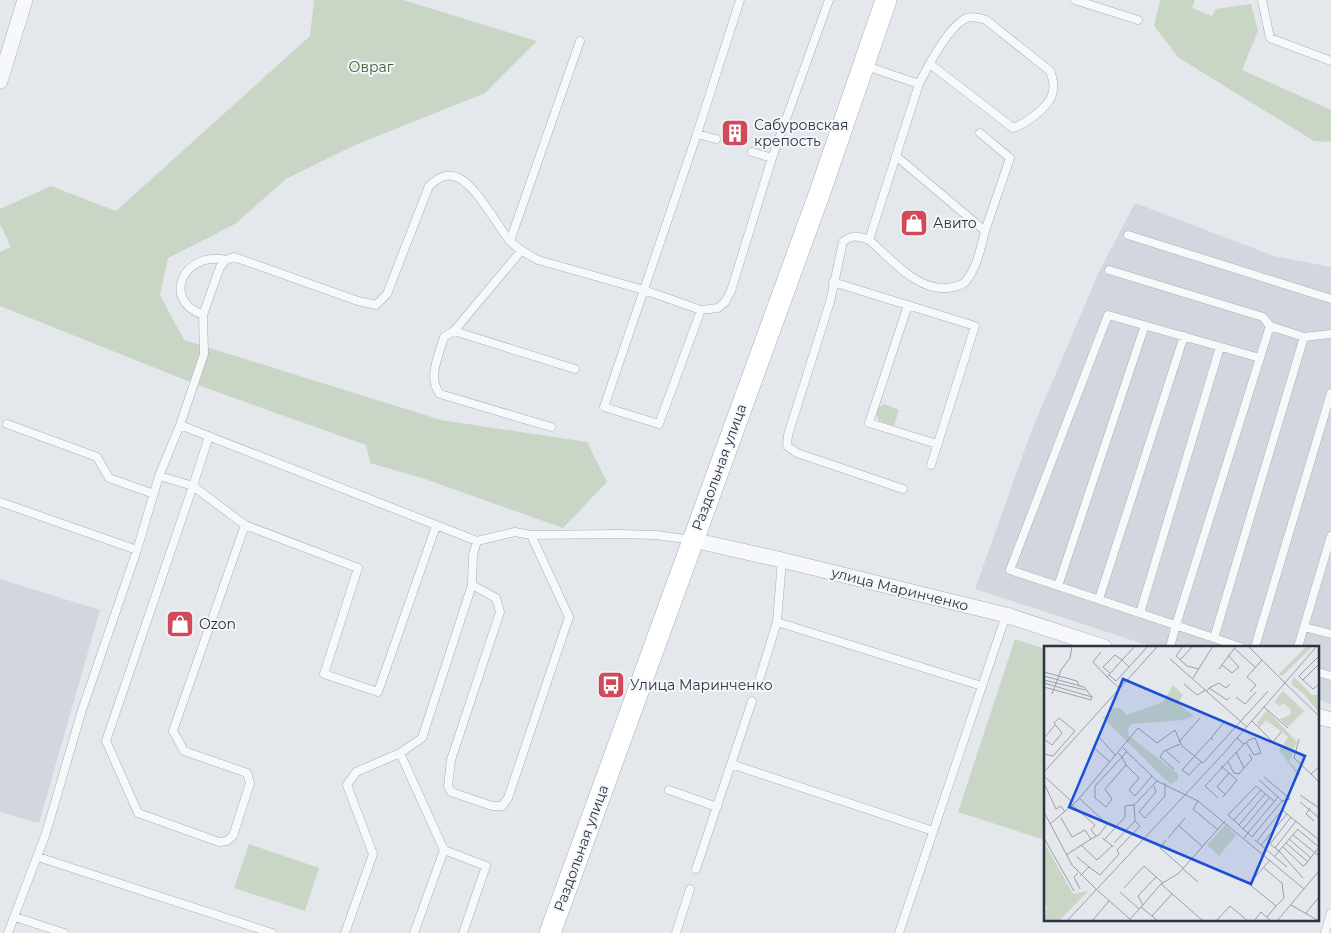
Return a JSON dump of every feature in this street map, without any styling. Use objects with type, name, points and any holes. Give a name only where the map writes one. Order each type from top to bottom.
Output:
[{"type":"main road","name":"Раздольная улица","points":[[550,933],[820,192],[886,0]]},
{"type":"street","points":[[1,75],[25,0]]},
{"type":"street","name":"улица Маринченко","points":[[692,540],[1006,615],[1101,646]]},
{"type":"street","points":[[1318,716],[1331,720]]},
{"type":"lane","points":[[701,310],[659,424],[604,407],[697,134],[740,0]]},
{"type":"lane","points":[[203,315],[191,311],[180,293],[189,267],[199,261],[212,258],[226,260],[234,257],[358,301],[376,304],[387,294],[429,186],[439,177],[454,176],[470,186],[510,241],[522,251],[538,260],[644,290],[701,310],[718,308],[725,302],[731,291],[772,158],[829,0]]},
{"type":"lane","points":[[1075,0],[1138,20]]},
{"type":"lane","points":[[1099,0],[1104,9]]},
{"type":"lane","points":[[1262,0],[1270,38],[1331,61]]},
{"type":"lane","points":[[869,240],[919,84],[938,48],[964,19],[975,17],[986,20],[1050,71],[1054,83],[1052,97],[1026,124],[1014,128],[930,64]]},
{"type":"lane","points":[[510,241],[580,40]]},
{"type":"lane","points":[[864,65],[919,84]]},
{"type":"lane","points":[[903,489],[797,453],[787,446],[788,435],[830,302],[843,242],[849,237],[857,236],[869,240],[922,285],[936,289],[957,287],[965,282],[979,255],[985,231],[1010,158],[980,133]]},
{"type":"lane","points":[[697,134],[716,139]]},
{"type":"lane","points":[[752,152],[772,158]]},
{"type":"lane","points":[[896,156],[985,231]]},
{"type":"lane","points":[[1128,235],[1331,299]]},
{"type":"lane","points":[[522,251],[454,331],[444,337],[433,377],[434,387],[440,394],[551,427]]},
{"type":"lane","points":[[8,933],[38,857],[82,710],[137,550],[159,476],[180,425],[204,354],[203,315],[220,267],[226,260]]},
{"type":"lane","points":[[1109,270],[1263,317],[1270,326],[1304,337],[1331,334]]},
{"type":"lane","points":[[833,282],[975,326],[931,465]]},
{"type":"lane","points":[[908,305],[869,423],[937,444]]},
{"type":"lane","points":[[1237,646],[1010,570],[1108,315],[1260,358]]},
{"type":"lane","points":[[1058,586],[1144,325]]},
{"type":"lane","points":[[1170,646],[1270,326]]},
{"type":"lane","points":[[454,331],[575,369]]},
{"type":"lane","points":[[1100,599],[1184,336]]},
{"type":"lane","points":[[1214,638],[1304,337]]},
{"type":"lane","points":[[1140,613],[1220,346]]},
{"type":"lane","points":[[1255,646],[1331,393]]},
{"type":"lane","points":[[7,424],[96,457],[109,478],[154,494]]},
{"type":"lane","points":[[180,425],[478,541],[515,532],[531,535],[656,535],[692,540]]},
{"type":"lane","points":[[209,436],[106,741],[138,813],[219,842],[227,841],[233,836],[250,783],[247,773],[184,751],[173,731],[245,525]]},
{"type":"lane","points":[[159,476],[193,486],[245,525],[358,568],[324,674],[378,692],[436,526]]},
{"type":"lane","points":[[0,502],[137,550]]},
{"type":"lane","points":[[472,585],[496,598],[500,612],[451,760],[448,786],[451,792],[492,806],[502,806],[508,798],[569,616],[531,535]]},
{"type":"lane","points":[[1298,646],[1331,536]]},
{"type":"lane","points":[[345,933],[373,854],[346,785],[356,772],[400,753],[422,738],[472,585],[473,556],[478,541]]},
{"type":"lane","points":[[760,677],[778,622],[782,560]]},
{"type":"lane","points":[[898,933],[1006,615]]},
{"type":"lane","points":[[778,622],[982,686]]},
{"type":"lane","points":[[1304,627],[1331,634]]},
{"type":"lane","points":[[1318,672],[1331,676]]},
{"type":"lane","points":[[696,869],[752,701]]},
{"type":"lane","points":[[400,753],[444,850],[414,933]]},
{"type":"lane","points":[[731,764],[933,831]]},
{"type":"lane","points":[[669,790],[717,807]]},
{"type":"lane","points":[[444,850],[486,866],[462,933]]},
{"type":"lane","points":[[38,857],[272,933]]},
{"type":"lane","points":[[676,933],[690,889]]},
{"type":"lane","points":[[1324,933],[1331,913]]},
{"type":"lane","points":[[15,918],[64,933]]},
{"type":"shaded area","points":[[1135,203],[1274,256],[1331,267],[1331,704],[1318,699],[1318,646],[1150,646],[975,589],[1031,432],[1098,274]]},
{"type":"shaded area","points":[[0,579],[100,610],[39,823],[0,812]]},
{"type":"green space","name":"Овраг","points":[[314,0],[403,0],[537,41],[485,93],[353,146],[286,179],[235,224],[168,258],[160,295],[184,340],[441,420],[587,442],[607,482],[563,528],[425,479],[370,463],[366,445],[203,387],[0,306],[0,252],[11,247],[0,224],[0,209],[51,186],[116,211],[310,36]]},
{"type":"green space","points":[[1160,0],[1195,0],[1192,8],[1212,16],[1216,9],[1251,4],[1258,31],[1242,70],[1331,110],[1331,142],[1314,141],[1179,58],[1154,26]]},
{"type":"green space","points":[[884,404],[899,410],[894,426],[879,421],[875,410]]},
{"type":"green space","points":[[1015,639],[1044,649],[1044,840],[958,812]]},
{"type":"green space","points":[[249,844],[319,868],[305,911],[234,888]]},
{"type":"place","name":"Сабуровская крепость","points":[[735,133]]},
{"type":"place","name":"Авито","points":[[914,223]]},
{"type":"place","name":"Ozon","points":[[180,624]]},
{"type":"place","name":"Улица Маринченко","points":[[611,685]]}]
